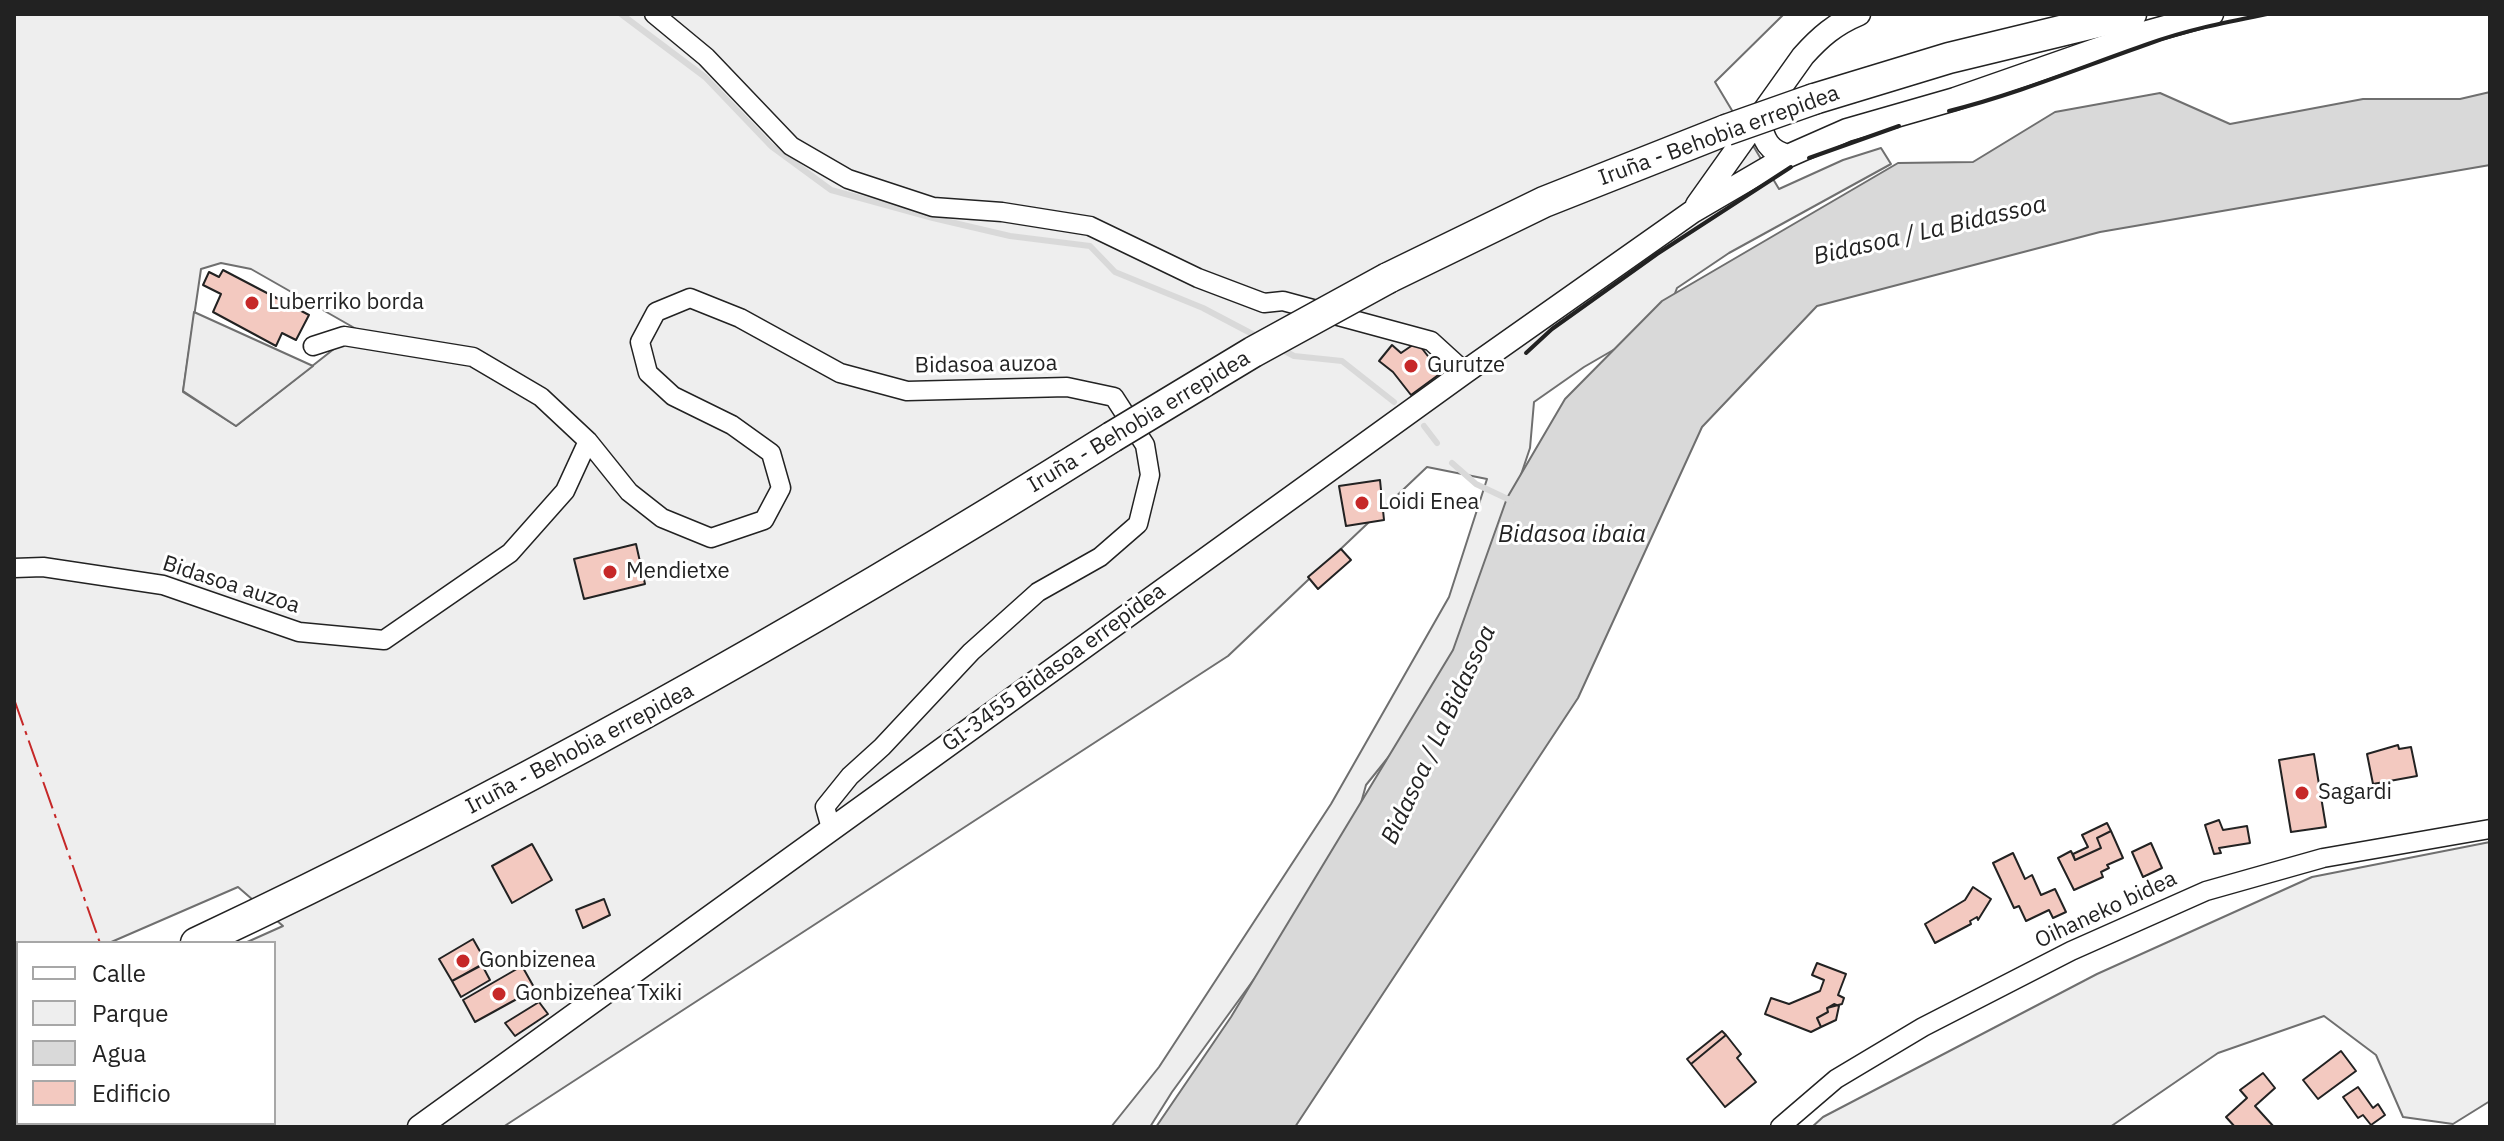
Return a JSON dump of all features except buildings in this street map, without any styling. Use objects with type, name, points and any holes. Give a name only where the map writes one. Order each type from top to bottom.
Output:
[{"type":"highway","name":"Iruña - Behobia errepidea","points":[[200,941],[474,807],[791,633],[1253,352],[1388,278],[1544,202],[1632,165],[1814,99],[1949,58],[2131,14]]},
{"type":"street","points":[[654,14],[706,57],[791,146],[848,179],[933,207],[1002,212],[1090,226],[1198,278],[1264,303],[1283,301],[1431,341],[1465,372]]},
{"type":"street","points":[[1692,212],[1803,56],[1838,22],[1859,14]]},
{"type":"street","points":[[1692,212],[1788,156],[1847,130],[1955,99],[2147,32],[2212,14]]},
{"type":"street","points":[[1759,121],[1771,150],[1788,156]]},
{"type":"street","name":"GI-3455 Bidasoa errepidea","points":[[419,1127],[1465,372],[1692,212]]},
{"type":"street","name":"Bidasoa auzoa","points":[[313,346],[344,336],[473,357],[541,397],[588,441],[629,492],[662,518],[711,538],[764,520],[781,488],[771,453],[732,425],[673,396],[648,373],[640,342],[656,312],[690,298],[740,318],[840,373],[907,391],[1067,387],[1114,397],[1145,445],[1150,475],[1138,524],[1100,557],[1038,592],[971,652],[882,747],[850,776],[825,807],[831,828]]},
{"type":"street","name":"Bidasoa auzoa","points":[[14,568],[43,567],[163,585],[299,632],[384,640],[510,553],[565,491],[588,441]]},
{"type":"street","name":"Oihaneko bidea","points":[[1780,1127],[1836,1079],[1923,1027],[2071,951],[2206,891],[2323,858],[2490,829]]},
{"type":"green space","points":[[14,14],[1784,14],[1715,82],[1779,189],[1843,160],[1881,148],[1891,164],[1729,253],[1677,288],[1665,320],[1584,367],[1534,402],[1530,448],[1492,561],[1440,693],[1366,785],[1348,850],[1172,1092],[1150,1127],[1111,1127],[1159,1067],[1331,804],[1449,597],[1487,479],[1427,467],[1228,656],[503,1127],[14,1127],[16,1046],[16,1125],[276,1125],[276,941],[249,941],[283,926],[238,887],[114,941],[16,941],[16,984]],"holes":[[[221,263],[251,269],[358,330],[236,426],[183,392],[201,269]]]},
{"type":"green space","points":[[2490,842],[2490,1101],[2453,1124],[2403,1117],[2376,1055],[2324,1016],[2218,1053],[2110,1127],[1812,1127],[1823,1117],[2097,974],[2312,877]]},
{"type":"shaded area","points":[[194,312],[313,366],[236,426],[183,391]]},
{"type":"water","name":"Bidasoa ibaia","points":[[2490,92],[2490,165],[2100,232],[1817,306],[1702,427],[1578,698],[1295,1127],[1156,1127],[1231,1017],[1453,650],[1507,498],[1565,399],[1662,301],[1898,163],[1973,162],[2055,112],[2160,93],[2230,124],[2363,99],[2460,99]]},
{"type":"waterway","points":[[621,14],[705,77],[771,146],[831,190],[1010,236],[1090,246],[1115,272],[1203,308],[1260,338]]},
{"type":"waterway","points":[[1281,349],[1294,356],[1342,361],[1394,402]]},
{"type":"waterway","points":[[1424,426],[1437,443]]},
{"type":"waterway","points":[[1452,463],[1476,484],[1512,501]]},
{"type":"wall","points":[[1949,111],[2177,35],[2267,14]]},
{"type":"wall","points":[[1809,158],[1899,126]]},
{"type":"wall","points":[[1526,353],[1552,329],[1657,254],[1791,167]]},
{"type":"power","points":[[14,699],[99,941]]},
{"type":"place","name":"Luberriko borda","points":[[252,303]]},
{"type":"place","name":"Gurutze","points":[[1411,366]]},
{"type":"place","name":"Loidi Enea","points":[[1362,503]]},
{"type":"place","name":"Mendietxe","points":[[610,572]]},
{"type":"place","name":"Sagardi","points":[[2302,793]]},
{"type":"place","name":"Gonbizenea","points":[[463,961]]},
{"type":"place","name":"Gonbizenea Txiki","points":[[499,994]]},
{"type":"water label","name":"Bidasoa / La Bidassoa","points":[[1930,231]]},
{"type":"water label","name":"Bidasoa / La Bidassoa","points":[[1439,735]]}]
